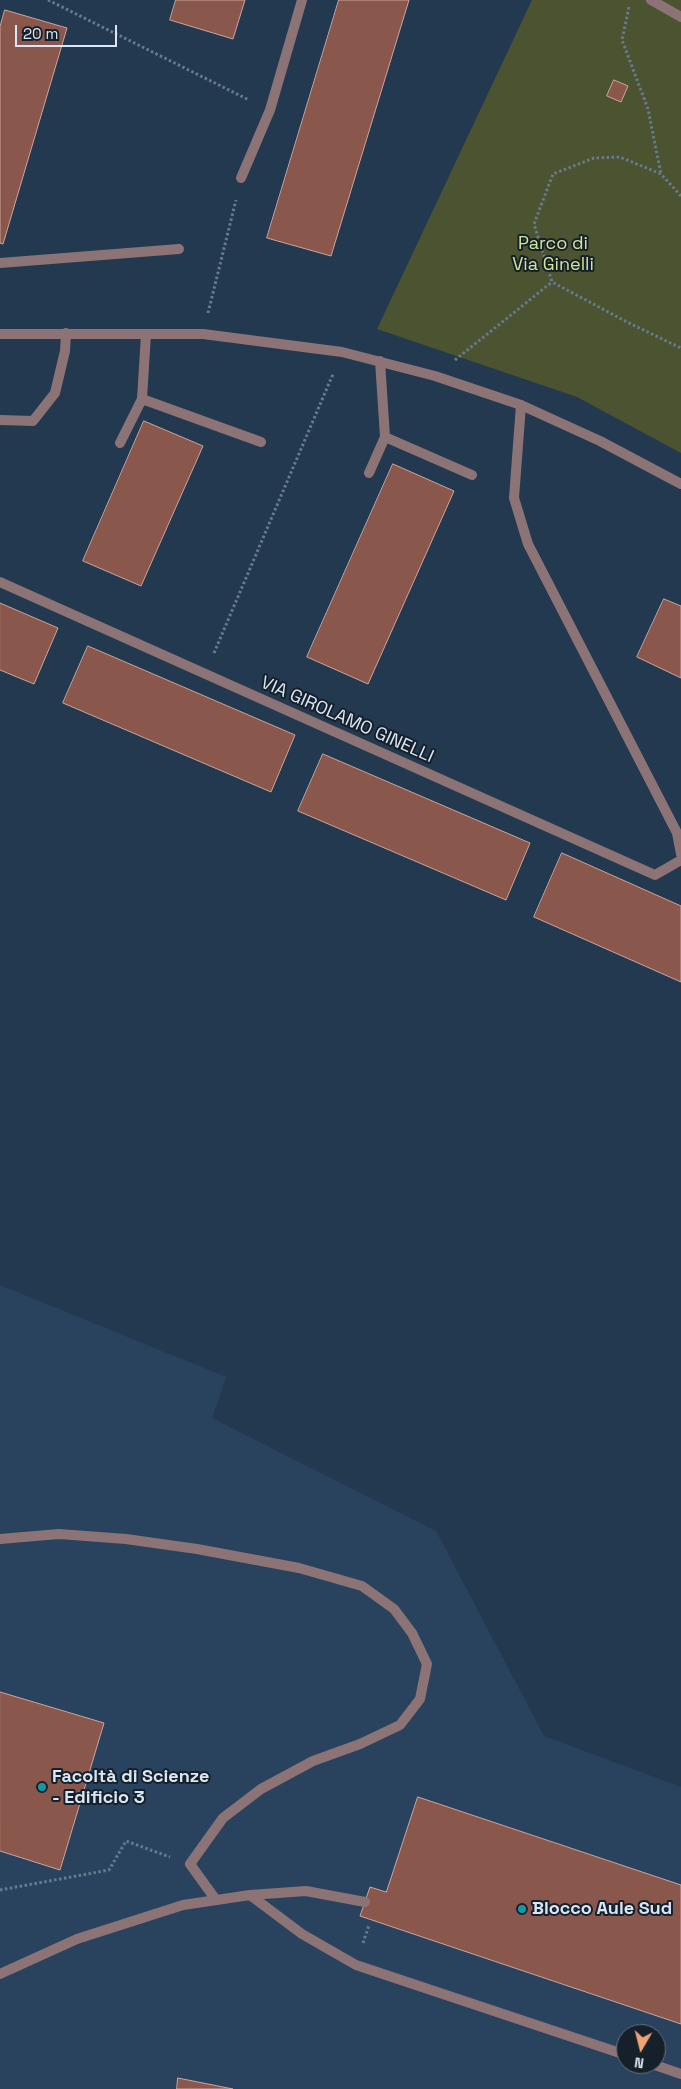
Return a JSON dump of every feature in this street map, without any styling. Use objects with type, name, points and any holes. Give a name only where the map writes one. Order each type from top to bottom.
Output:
[{"type":"street","points":[[241,178],[270,110],[302,0]]},
{"type":"street","points":[[651,0],[681,17]]},
{"type":"street","points":[[0,263],[179,249]]},
{"type":"street","points":[[0,420],[33,421],[55,393],[65,351],[66,333]]},
{"type":"street","points":[[0,334],[203,334],[342,352],[435,376],[521,405],[600,441],[681,484]]},
{"type":"street","points":[[120,443],[142,399],[146,334]]},
{"type":"street","points":[[369,473],[385,438],[380,362]]},
{"type":"street","points":[[142,399],[261,442]]},
{"type":"street","points":[[521,405],[514,498],[528,544],[677,833],[681,854]]},
{"type":"street","points":[[385,438],[472,475]]},
{"type":"street","name":"VIA GIROLAMO GINELLI","points":[[0,582],[655,874],[681,860]]},
{"type":"street","points":[[0,1539],[59,1534],[126,1539],[197,1549],[299,1568],[362,1586],[394,1609],[412,1633],[427,1664],[420,1699],[400,1725],[360,1744],[313,1761],[261,1789],[223,1818],[190,1864],[216,1900]]},
{"type":"street","points":[[0,1974],[77,1939],[183,1905],[250,1894],[306,1891],[365,1902]]},
{"type":"street","points":[[250,1894],[302,1934],[356,1965],[616,2052]]},
{"type":"street","points":[[666,2069],[681,2074]]},
{"type":"path","points":[[48,0],[270,110]]},
{"type":"path","points":[[631,0],[622,40],[648,109],[661,174]]},
{"type":"path","points":[[681,196],[661,174],[620,157],[594,158],[553,174],[534,224],[552,282],[681,348]]},
{"type":"path","points":[[203,334],[241,178]]},
{"type":"path","points":[[435,376],[552,282]]},
{"type":"path","points":[[205,674],[342,352]]},
{"type":"path","points":[[0,1890],[109,1870],[126,1841],[190,1864]]},
{"type":"shaded area","points":[[0,1285],[226,1377],[212,1418],[436,1531],[544,1736],[681,1787],[681,2089],[0,2089]]},
{"type":"green space","name":"Parco di Via Ginelli","points":[[532,0],[681,0],[681,453],[577,397],[377,329]]},
{"type":"building","points":[[176,0],[245,0],[233,39],[170,20]]},
{"type":"building","points":[[339,0],[409,0],[331,256],[267,238]]},
{"type":"building","points":[[5,10],[67,28],[3,244],[0,243],[0,27]]},
{"type":"building","points":[[614,80],[628,86],[621,102],[607,96]]},
{"type":"building","points":[[144,421],[203,446],[141,586],[83,561]]},
{"type":"building","points":[[393,464],[454,491],[368,684],[307,657]]},
{"type":"building","points":[[664,599],[681,606],[681,678],[637,657]]},
{"type":"building","points":[[0,603],[58,628],[34,684],[0,670]]},
{"type":"building","points":[[88,646],[295,735],[271,792],[63,703]]},
{"type":"building","points":[[323,754],[530,843],[506,900],[298,811]]},
{"type":"building","points":[[562,853],[681,906],[681,982],[534,917]]},
{"type":"building","name":"Facoltà di Scienze - Edificio 3","points":[[0,1692],[104,1723],[60,1870],[0,1851]]},
{"type":"building","name":"Blocco Aule Sud","points":[[418,1797],[681,1885],[681,2024],[360,1916],[370,1887],[386,1892]]},
{"type":"building","points":[[178,2078],[233,2089],[177,2089]]},
{"type":"place","name":"Facoltà di Scienze - Edificio 3","points":[[42,1787]]},
{"type":"place","name":"Blocco Aule Sud","points":[[522,1909]]}]
